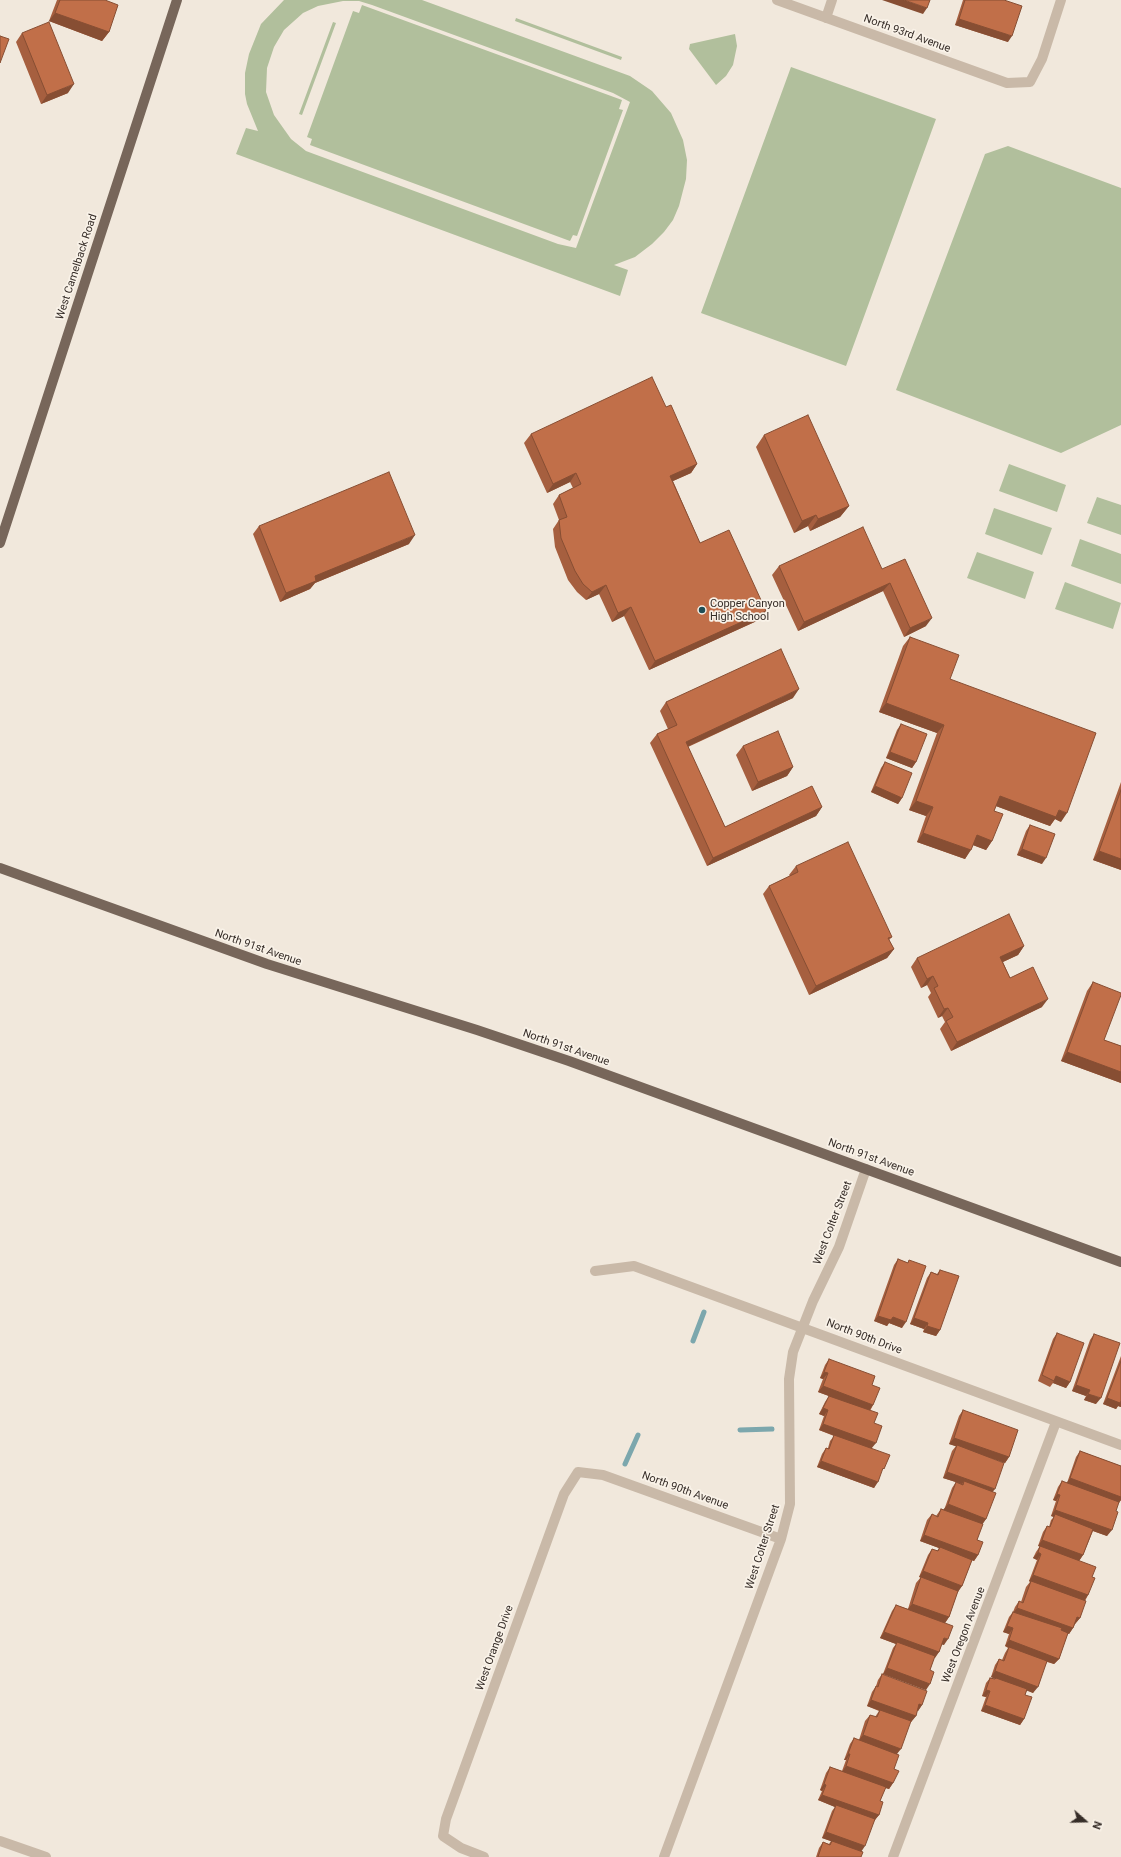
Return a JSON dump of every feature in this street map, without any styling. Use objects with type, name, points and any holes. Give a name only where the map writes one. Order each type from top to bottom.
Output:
[{"type":"main road","name":"West Camelback Road","points":[[0,543],[177,0]]},
{"type":"main road","name":"North 91st Avenue","points":[[0,868],[267,964],[477,1030],[569,1061],[1121,1262]]},
{"type":"street","name":"North 93rd Avenue","points":[[776,0],[1007,83],[1030,82],[1042,60],[1061,0]]},
{"type":"street","points":[[826,18],[832,0]]},
{"type":"street","name":"West Colter Street","points":[[664,1857],[781,1539],[790,1504],[789,1379],[793,1352],[839,1247],[866,1169]]},
{"type":"street","name":"North 90th Drive","points":[[595,1271],[634,1266],[1121,1445]]},
{"type":"street","name":"West Oregon Avenue","points":[[893,1857],[1056,1422]]},
{"type":"street","name":"North 90th Avenue","points":[[578,1472],[604,1475],[781,1539]]},
{"type":"street","name":"West Orange Drive","points":[[484,1857],[462,1848],[443,1836],[449,1811],[564,1494],[578,1472]]},
{"type":"street","points":[[0,1841],[46,1857]]},
{"type":"green space","points":[[284,0],[422,0],[630,76],[652,91],[671,113],[683,140],[687,160],[686,179],[679,206],[673,220],[652,244],[635,257],[614,265],[628,270],[620,296],[236,154],[246,128],[258,131],[247,104],[245,94],[245,73],[249,54],[261,24]],"holes":[[[343,1],[359,1],[613,93],[630,102],[576,248],[558,244],[306,151],[291,139],[274,115],[266,92],[267,68],[274,47],[284,30],[303,13],[318,6]]]},
{"type":"green space","points":[[362,5],[622,100],[619,109],[623,110],[577,236],[573,235],[570,241],[310,145],[312,139],[307,137],[353,11],[359,13]]},
{"type":"green space","points":[[516,18],[622,57],[621,60],[515,21]]},
{"type":"green space","points":[[333,22],[336,23],[302,115],[299,114]]},
{"type":"green space","points":[[735,34],[737,46],[733,65],[726,76],[716,85],[689,49],[690,44]]},
{"type":"green space","points":[[791,67],[936,119],[846,366],[701,313]]},
{"type":"green space","points":[[1008,146],[1121,188],[1121,425],[1061,453],[896,390],[985,154]]},
{"type":"green space","points":[[1009,464],[1066,485],[1057,512],[999,491]]},
{"type":"green space","points":[[1097,497],[1121,505],[1121,535],[1087,523]]},
{"type":"green space","points":[[994,508],[1052,528],[1042,555],[985,534]]},
{"type":"green space","points":[[1080,539],[1121,554],[1121,584],[1071,566]]},
{"type":"green space","points":[[977,552],[1034,572],[1025,599],[967,578]]},
{"type":"green space","points":[[1065,582],[1121,603],[1113,629],[1055,609]]},
{"type":"building","points":[[60,0],[105,0],[118,5],[109,32],[55,13]]},
{"type":"building","points":[[904,0],[930,0],[927,8]]},
{"type":"building","points":[[965,0],[1004,0],[1022,6],[1012,36],[959,19]]},
{"type":"building","points":[[49,22],[74,84],[47,95],[22,33]]},
{"type":"building","points":[[0,36],[9,39],[0,63]]},
{"type":"building","points":[[652,377],[666,407],[671,405],[697,464],[670,476],[700,543],[729,530],[766,611],[655,661],[631,607],[618,613],[606,585],[592,592],[583,584],[575,571],[561,538],[559,520],[567,517],[559,495],[581,484],[576,473],[553,484],[531,434]]},
{"type":"building","points":[[808,415],[849,506],[818,519],[816,515],[802,521],[764,435]]},
{"type":"building","points":[[389,472],[415,535],[315,576],[316,581],[286,593],[259,526]]},
{"type":"building","points":[[863,527],[882,569],[905,559],[932,618],[910,628],[890,583],[804,622],[779,566]]},
{"type":"building","points":[[910,637],[959,655],[950,679],[1096,733],[1067,813],[1059,810],[1056,817],[1000,796],[994,811],[1003,814],[992,841],[977,835],[971,850],[923,833],[933,807],[916,801],[944,725],[886,703]]},
{"type":"building","points":[[781,649],[799,689],[686,742],[725,827],[812,786],[822,807],[713,858],[657,734],[677,725],[666,702]]},
{"type":"building","points":[[901,724],[927,734],[916,762],[890,752]]},
{"type":"building","points":[[778,731],[793,767],[758,782],[743,746]]},
{"type":"building","points":[[885,762],[912,773],[902,798],[875,786]]},
{"type":"building","points":[[1121,790],[1121,859],[1099,851]]},
{"type":"building","points":[[1030,825],[1055,834],[1046,858],[1022,849]]},
{"type":"building","points":[[848,842],[892,937],[888,938],[894,949],[816,986],[769,886],[798,872],[796,866]]},
{"type":"building","points":[[1009,914],[1024,946],[1000,957],[1010,978],[1033,967],[1048,999],[957,1042],[946,1021],[953,1017],[948,1008],[944,1009],[934,988],[938,986],[933,976],[927,979],[917,958]]},
{"type":"building","points":[[1093,982],[1121,993],[1104,1040],[1121,1046],[1121,1072],[1067,1052]]},
{"type":"building","points":[[898,1259],[908,1263],[909,1260],[926,1266],[906,1322],[893,1317],[891,1320],[878,1316]]},
{"type":"building","points":[[940,1270],[959,1276],[940,1330],[927,1326],[928,1323],[914,1318],[931,1272],[938,1275]]},
{"type":"building","points":[[1057,1333],[1084,1343],[1070,1382],[1056,1376],[1054,1381],[1042,1375]]},
{"type":"building","points":[[1094,1334],[1120,1343],[1101,1398],[1088,1394],[1090,1390],[1076,1385]]},
{"type":"building","points":[[829,1359],[875,1376],[872,1385],[880,1388],[873,1405],[823,1386],[828,1373],[824,1372]]},
{"type":"building","points":[[1121,1361],[1121,1401],[1120,1403],[1107,1398]]},
{"type":"building","points":[[829,1396],[878,1413],[874,1423],[882,1426],[876,1443],[823,1424],[828,1410],[823,1408]]},
{"type":"building","points":[[963,1410],[1018,1430],[1009,1457],[954,1438]]},
{"type":"building","points":[[834,1435],[890,1455],[878,1482],[821,1461],[826,1448],[829,1449]]},
{"type":"building","points":[[957,1445],[1004,1463],[995,1489],[947,1472]]},
{"type":"building","points":[[1080,1451],[1121,1466],[1121,1497],[1070,1478]]},
{"type":"building","points":[[964,1481],[996,1493],[986,1519],[948,1504],[956,1482],[963,1485]]},
{"type":"building","points":[[1062,1481],[1119,1502],[1116,1511],[1118,1512],[1112,1530],[1055,1510],[1060,1495],[1057,1494]]},
{"type":"building","points":[[941,1509],[983,1524],[977,1540],[983,1542],[978,1555],[924,1535],[932,1514],[938,1517]]},
{"type":"building","points":[[1055,1514],[1093,1529],[1083,1555],[1042,1540],[1047,1526],[1050,1527]]},
{"type":"building","points":[[1040,1546],[1096,1567],[1092,1577],[1095,1578],[1088,1595],[1033,1575],[1041,1554],[1038,1552]]},
{"type":"building","points":[[940,1547],[972,1560],[962,1586],[923,1571],[932,1549],[938,1551]]},
{"type":"building","points":[[921,1577],[958,1591],[949,1617],[912,1604]]},
{"type":"building","points":[[1031,1581],[1086,1601],[1080,1618],[1077,1617],[1073,1628],[1017,1608],[1019,1601],[1023,1603]]},
{"type":"building","points":[[896,1605],[953,1626],[948,1639],[944,1638],[939,1652],[884,1632]]},
{"type":"building","points":[[1013,1612],[1062,1628],[1061,1630],[1068,1633],[1059,1659],[1009,1640],[1013,1628],[1007,1626]]},
{"type":"building","points":[[897,1642],[935,1656],[930,1670],[934,1672],[930,1684],[887,1668]]},
{"type":"building","points":[[1009,1647],[1047,1661],[1038,1687],[995,1671],[999,1659],[1004,1661]]},
{"type":"building","points":[[882,1674],[927,1691],[922,1705],[919,1704],[916,1716],[871,1700],[876,1686],[878,1687]]},
{"type":"building","points":[[990,1678],[996,1678],[1027,1689],[1025,1695],[1032,1697],[1024,1719],[985,1705],[990,1691],[986,1690]]},
{"type":"building","points":[[880,1710],[911,1721],[901,1749],[863,1735],[870,1715],[877,1717]]},
{"type":"building","points":[[854,1738],[899,1755],[894,1769],[899,1771],[893,1783],[846,1766],[850,1754],[848,1754]]},
{"type":"building","points":[[830,1767],[886,1787],[880,1801],[883,1802],[879,1815],[822,1795]]},
{"type":"building","points":[[836,1805],[875,1819],[865,1846],[826,1832]]},
{"type":"building","points":[[832,1841],[863,1852],[861,1857],[818,1857],[823,1842],[830,1845]]},
{"type":"waterway","points":[[693,1341],[704,1312]]},
{"type":"waterway","points":[[740,1430],[772,1429]]},
{"type":"waterway","points":[[625,1464],[638,1435]]},
{"type":"place","name":"Copper Canyon High School","points":[[702,610]]}]
